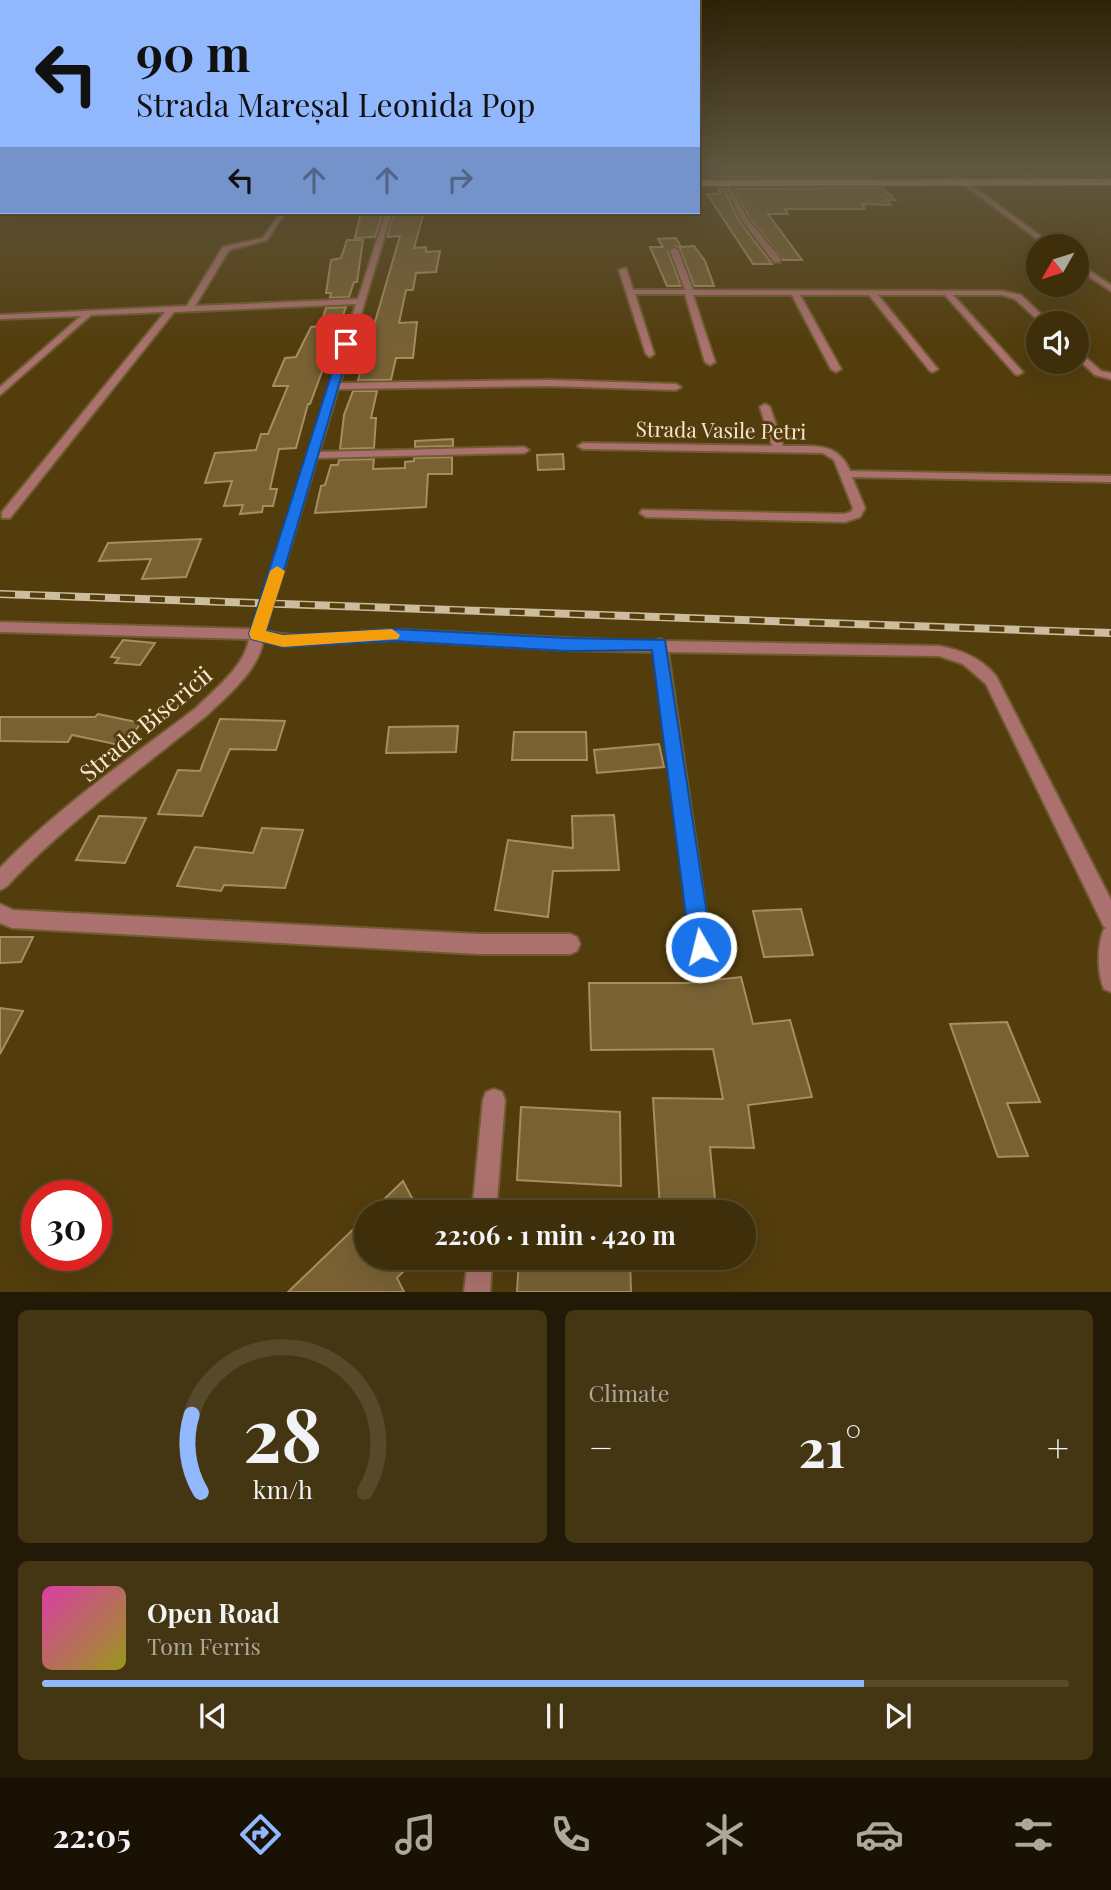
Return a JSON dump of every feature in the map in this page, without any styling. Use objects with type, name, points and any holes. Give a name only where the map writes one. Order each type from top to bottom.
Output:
[{"type":"street","points":[[190,308],[226,249],[265,239],[273,227]]},
{"type":"street","name":"Strada Bisericii","points":[[0,881],[56,826],[222,692],[254,654],[257,634],[384,227]]},
{"type":"street","points":[[751,227],[777,260]]},
{"type":"street","points":[[674,250],[690,288],[688,292],[710,362]]},
{"type":"street","points":[[623,271],[650,354]]},
{"type":"street","points":[[1089,273],[1111,289]]},
{"type":"street","points":[[794,291],[836,369]]},
{"type":"street","points":[[631,292],[946,292],[1014,295],[1032,311]]},
{"type":"street","points":[[871,292],[933,369]]},
{"type":"street","points":[[946,292],[1018,372]]},
{"type":"street","points":[[0,317],[359,301]]},
{"type":"street","points":[[6,515],[172,309]]},
{"type":"street","points":[[0,392],[89,313]]},
{"type":"street","points":[[1089,364],[1098,373],[1111,376]]},
{"type":"street","points":[[333,386],[550,383],[676,387]]},
{"type":"street","points":[[765,407],[779,450]]},
{"type":"street","name":"Strada Vasile Petri","points":[[583,446],[833,453],[839,457],[859,508],[856,514],[845,518],[646,513]]},
{"type":"street","points":[[312,455],[524,450]]},
{"type":"street","points":[[846,474],[1111,480]]},
{"type":"street","points":[[0,626],[257,634],[283,641],[395,635],[566,645],[660,644],[939,651],[969,659],[982,668],[991,680],[1111,920]]},
{"type":"street","points":[[660,644],[701,947]]},
{"type":"street","points":[[0,914],[12,919],[383,939],[479,944],[570,944]]},
{"type":"street","points":[[1111,936],[1111,982]]},
{"type":"street","points":[[485,1200],[494,1100]]},
{"type":"street","points":[[477,1292],[479,1270]]},
{"type":"building","points":[[357,227],[378,227],[375,237],[355,238]]},
{"type":"building","points":[[390,227],[420,227],[414,248],[426,247],[426,252],[440,251],[436,272],[416,273],[413,290],[406,290],[399,323],[417,322],[413,358],[396,358],[391,380],[358,380],[400,236],[387,237]]},
{"type":"building","points":[[729,227],[744,227],[772,264],[753,264]]},
{"type":"building","points":[[757,227],[778,227],[802,260],[783,260]]},
{"type":"building","points":[[676,238],[681,247],[694,246],[705,261],[714,286],[694,286],[680,249],[675,246],[668,251],[681,286],[667,286],[650,247],[663,247],[658,239]]},
{"type":"building","points":[[347,240],[363,240],[357,282],[354,282],[349,297],[330,298],[331,293],[326,293],[331,260],[341,258]]},
{"type":"building","points":[[346,307],[308,404],[296,448],[279,449],[270,489],[277,489],[273,506],[263,506],[262,512],[240,514],[243,505],[224,506],[232,481],[205,483],[215,453],[256,450],[261,434],[268,434],[288,386],[273,386],[285,358],[296,357],[311,327],[320,326],[326,308]]},
{"type":"building","points":[[353,391],[377,391],[371,418],[376,418],[374,448],[340,449],[344,415]]},
{"type":"building","points":[[453,439],[453,446],[415,447],[415,441]]},
{"type":"building","points":[[563,454],[564,469],[538,470],[537,455]]},
{"type":"building","points":[[452,457],[452,474],[428,474],[426,507],[315,513],[321,486],[325,485],[331,465],[338,465],[339,460],[374,459],[373,469],[405,468],[405,462],[414,461],[414,458]]},
{"type":"building","points":[[201,539],[186,577],[142,579],[151,559],[99,561],[108,543]]},
{"type":"building","points":[[123,640],[155,643],[140,665],[115,663],[119,658],[111,657]]},
{"type":"building","points":[[98,714],[141,723],[124,746],[72,735],[68,742],[0,741],[0,717],[95,717]]},
{"type":"building","points":[[220,719],[285,721],[276,750],[230,749],[202,816],[158,814],[178,770],[200,771]]},
{"type":"building","points":[[458,726],[456,752],[386,753],[389,727]]},
{"type":"building","points":[[514,732],[586,732],[587,760],[512,760]]},
{"type":"building","points":[[659,744],[664,767],[597,773],[594,750]]},
{"type":"building","points":[[614,815],[619,870],[553,871],[548,917],[495,910],[508,840],[573,848],[572,816]]},
{"type":"building","points":[[99,816],[146,818],[125,863],[76,860]]},
{"type":"building","points":[[262,828],[303,830],[285,888],[224,885],[221,891],[177,886],[195,847],[253,853]]},
{"type":"building","points":[[801,909],[813,955],[764,957],[753,911]]},
{"type":"building","points":[[0,937],[33,937],[21,962],[0,963]]},
{"type":"building","points":[[741,977],[753,1024],[790,1020],[812,1097],[748,1105],[754,1148],[710,1147],[715,1200],[659,1200],[653,1098],[723,1099],[713,1049],[591,1050],[589,983],[687,983]]},
{"type":"building","points":[[0,1008],[23,1011],[0,1054]]},
{"type":"building","points":[[1007,1022],[1040,1102],[1007,1103],[1028,1156],[998,1157],[950,1024]]},
{"type":"building","points":[[521,1107],[620,1112],[621,1186],[517,1180]]},
{"type":"building","points":[[403,1181],[413,1200],[383,1200]]},
{"type":"building","points":[[354,1229],[354,1270],[405,1270],[397,1278],[404,1292],[288,1292]]},
{"type":"building","points":[[518,1270],[630,1270],[631,1292],[517,1292]]},
{"type":"railway","points":[[0,594],[1111,633]]},
{"type":"slow traffic","points":[[277,571],[257,634],[283,641],[392,635]]},
{"type":"route","points":[[346,344],[257,634],[283,641],[395,635],[566,645],[660,644],[701,947]]}]
